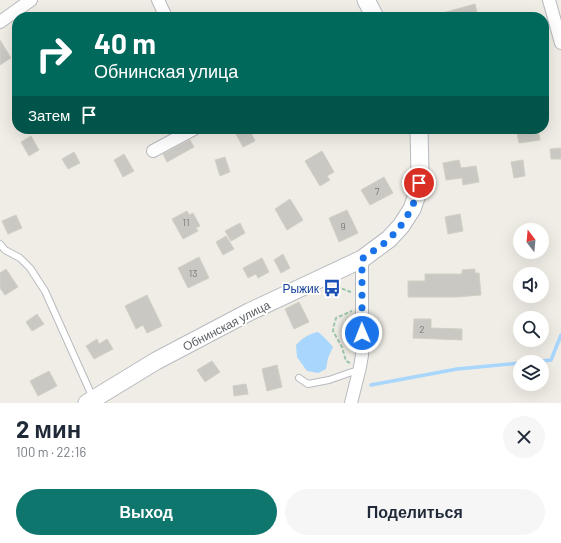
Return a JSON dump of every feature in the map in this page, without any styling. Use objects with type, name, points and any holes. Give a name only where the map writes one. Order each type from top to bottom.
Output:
[{"type":"street","points":[[14,12],[31,0]]},
{"type":"street","points":[[158,0],[164,12]]},
{"type":"street","points":[[366,0],[372,12]]},
{"type":"street","points":[[549,0],[561,43]]},
{"type":"street","points":[[0,22],[12,13]]},
{"type":"street","points":[[153,151],[185,134]]},
{"type":"street","name":"Обнинская улица","points":[[90,401],[156,361],[242,316],[362,259],[389,239],[401,226],[412,209],[418,192],[420,174],[418,134]]},
{"type":"street","points":[[351,403],[362,355],[362,259]]},
{"type":"lane","points":[[0,244],[5,250],[20,258],[30,268],[45,290],[90,401]]},
{"type":"lane","points":[[299,378],[308,384],[329,380],[360,369]]},
{"type":"path","points":[[337,281],[340,288],[354,292]]},
{"type":"path","points":[[360,369],[346,361],[342,347],[333,331],[336,318],[349,312],[362,310]]},
{"type":"water","points":[[318,332],[333,347],[328,358],[326,369],[318,373],[307,371],[297,357],[296,345],[311,334]]},
{"type":"building","points":[[475,4],[477,12],[446,12]]},
{"type":"building","points":[[0,40],[11,58],[0,65]]},
{"type":"building","points":[[236,134],[252,134],[255,141],[243,147]]},
{"type":"building","points":[[517,134],[539,134],[540,140],[519,143]]},
{"type":"building","points":[[31,136],[39,150],[29,156],[21,142]]},
{"type":"building","points":[[190,140],[194,147],[167,162],[163,154]]},
{"type":"building","points":[[561,148],[561,159],[551,159],[550,149]]},
{"type":"building","points":[[322,151],[334,172],[327,176],[330,180],[320,186],[305,161]]},
{"type":"building","points":[[74,152],[80,163],[68,169],[62,159]]},
{"type":"building","points":[[124,154],[134,171],[123,177],[114,160]]},
{"type":"building","points":[[225,157],[230,172],[220,176],[215,160]]},
{"type":"building","points":[[459,160],[461,168],[476,166],[479,182],[463,185],[462,178],[446,180],[443,163]]},
{"type":"building","points":[[523,160],[525,176],[514,178],[511,162]]},
{"type":"building","points":[[384,177],[393,193],[370,205],[361,190]]},
{"type":"building","points":[[290,199],[303,220],[287,230],[275,209]]},
{"type":"building","points":[[347,210],[358,233],[339,242],[329,218]]},
{"type":"building","points":[[187,211],[189,215],[193,213],[200,226],[196,228],[198,231],[183,239],[172,219]]},
{"type":"building","points":[[460,214],[463,231],[448,234],[445,217]]},
{"type":"building","points":[[16,215],[22,228],[8,234],[2,221]]},
{"type":"building","points":[[240,223],[245,233],[231,241],[225,231]]},
{"type":"building","points":[[226,236],[234,249],[223,255],[216,242]]},
{"type":"building","points":[[283,254],[290,268],[281,273],[274,260]]},
{"type":"building","points":[[199,257],[209,278],[188,288],[178,268]]},
{"type":"building","points":[[262,258],[269,272],[258,278],[256,274],[248,278],[243,268]]},
{"type":"building","points":[[6,269],[18,287],[5,295],[0,288],[0,273]]},
{"type":"building","points":[[475,269],[475,273],[479,273],[481,295],[457,297],[408,297],[408,281],[425,281],[425,274],[462,274],[462,270]]},
{"type":"building","points":[[147,295],[162,326],[147,333],[143,325],[136,329],[125,306]]},
{"type":"building","points":[[299,302],[309,322],[294,329],[285,309]]},
{"type":"building","points":[[37,314],[44,324],[32,331],[26,322]]},
{"type":"building","points":[[414,319],[431,319],[431,328],[462,329],[462,340],[413,338]]},
{"type":"building","points":[[97,339],[99,344],[107,339],[113,349],[94,359],[86,346]]},
{"type":"building","points":[[212,361],[220,372],[205,382],[197,370]]},
{"type":"building","points":[[277,365],[282,387],[267,391],[262,369]]},
{"type":"building","points":[[49,371],[57,386],[38,396],[30,381]]},
{"type":"building","points":[[246,384],[248,394],[234,396],[233,386]]},
{"type":"waterway","points":[[549,360],[551,360],[561,335]]},
{"type":"waterway","points":[[371,385],[457,369],[513,364]]},
{"type":"place","name":"Рыжик","points":[[332,288]]},
{"type":"route","points":[[362,333],[362,259],[389,239],[401,226],[412,209],[418,192],[419,183]]}]
